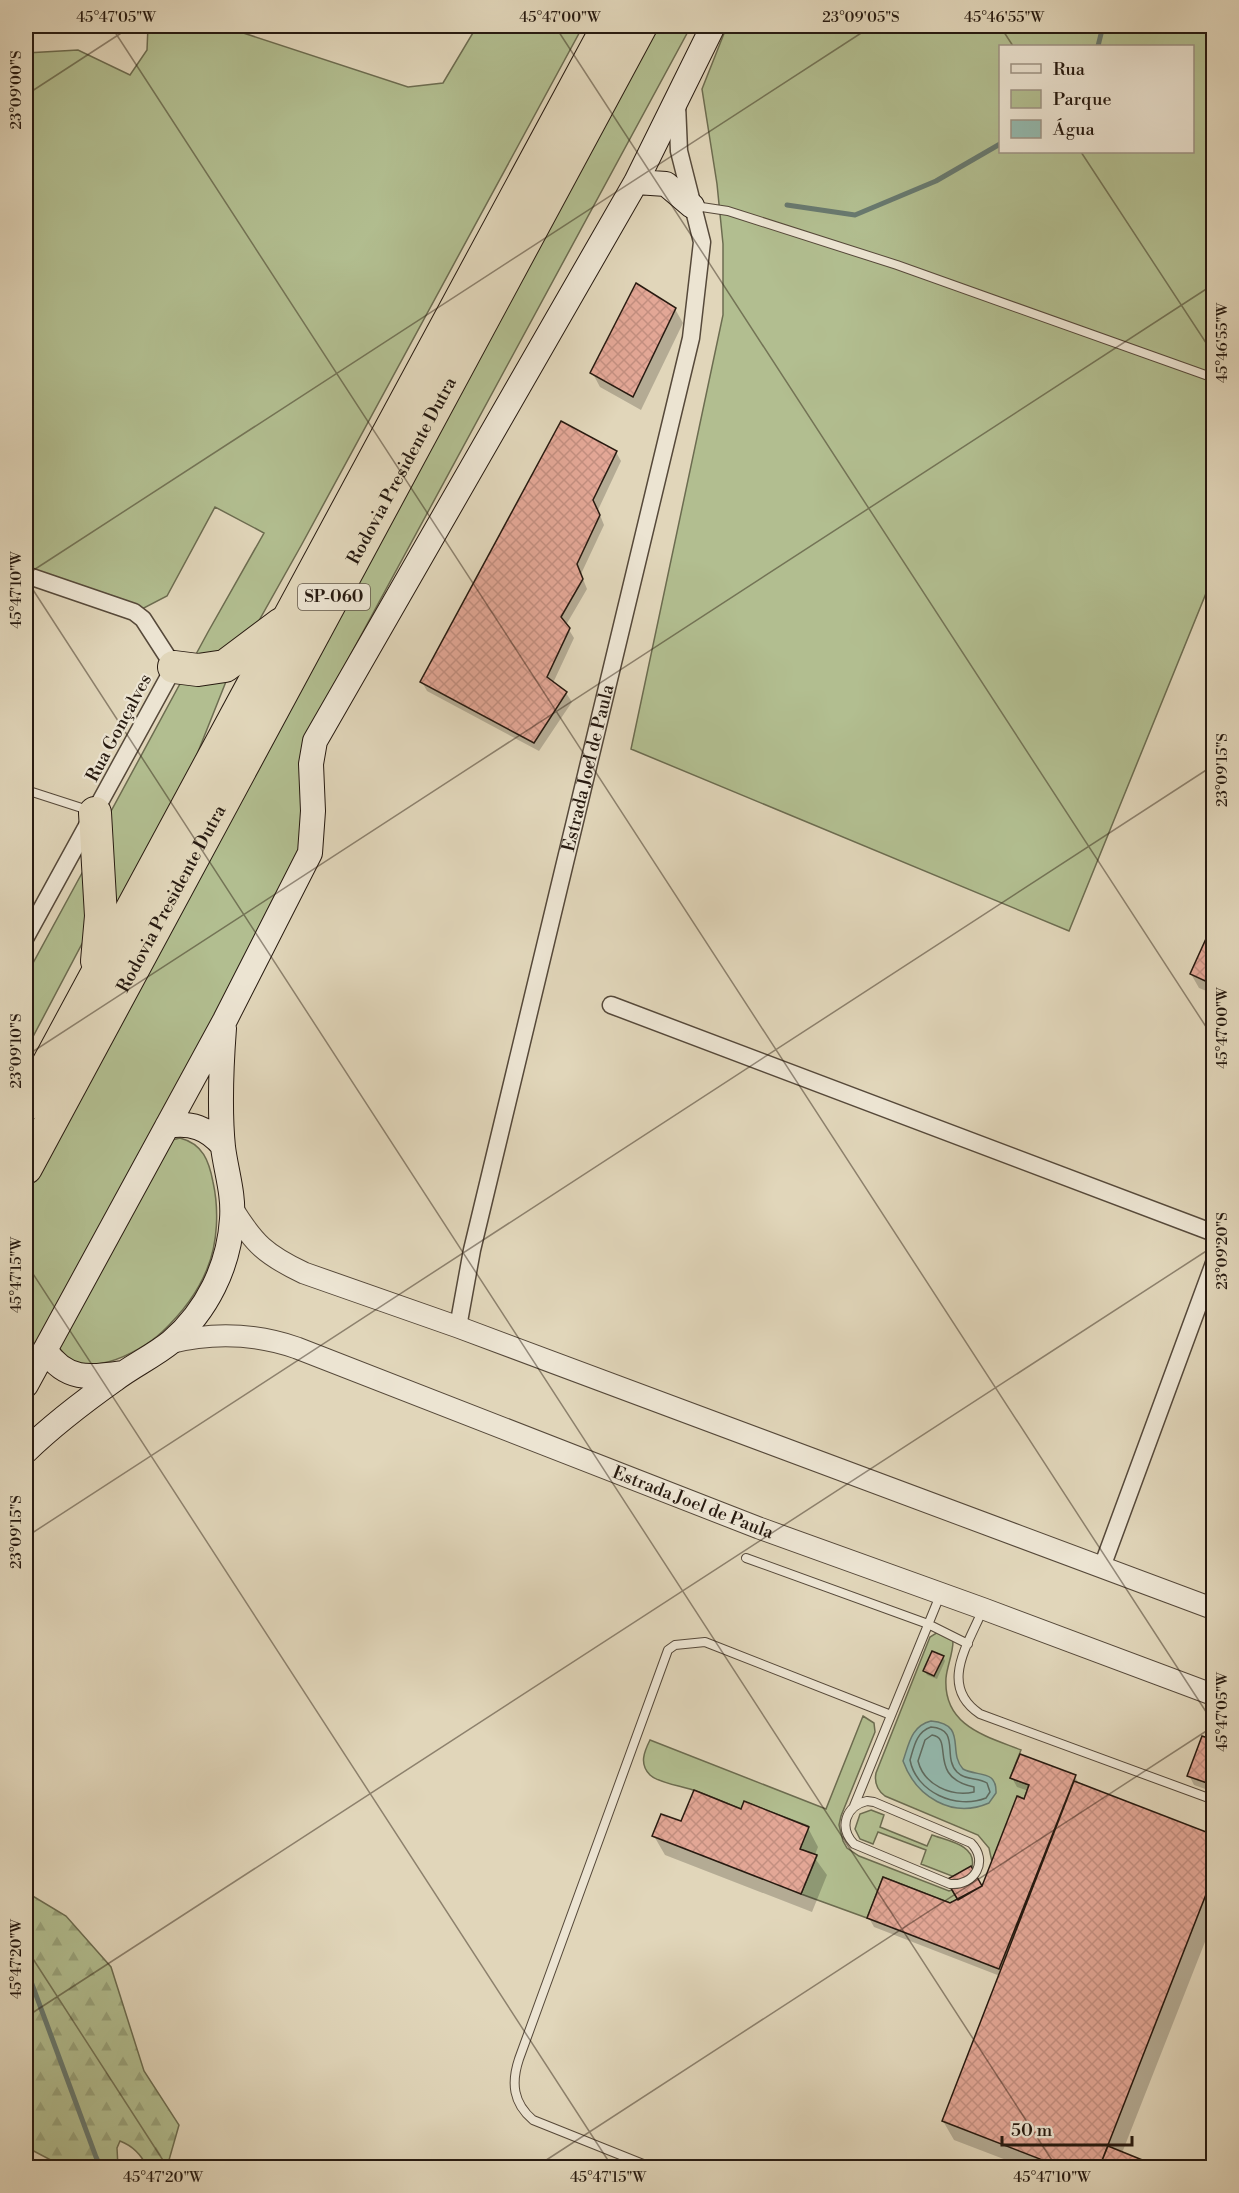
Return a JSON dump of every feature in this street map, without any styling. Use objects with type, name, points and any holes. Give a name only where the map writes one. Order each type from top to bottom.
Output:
[{"type":"highway","name":"Rodovia Presidente Dutra","points":[[26,1106],[609,26]]},
{"type":"highway","name":"Rodovia Presidente Dutra","points":[[26,1168],[641,26]]},
{"type":"highway","points":[[174,667],[198,670],[225,666],[289,618]]},
{"type":"highway","points":[[96,813],[101,916],[96,975]]},
{"type":"main road","points":[[26,1385],[225,1020],[310,853],[313,811],[311,764],[315,741],[636,182],[713,26]]},
{"type":"main road","points":[[636,182],[666,184],[692,206]]},
{"type":"main road","points":[[26,1451],[71,1412],[124,1372],[169,1343],[198,1313],[218,1277],[230,1238],[232,1208],[223,1146],[220,1088],[225,1020]]},
{"type":"main road","points":[[167,1126],[177,1124],[198,1127],[207,1131],[223,1146]]},
{"type":"main road","points":[[45,1350],[59,1366],[78,1376],[100,1376],[124,1372]]},
{"type":"street","name":"Estrada Joel de Paula","points":[[458,1327],[475,1238],[691,338],[702,242],[679,151],[677,100]]},
{"type":"street","name":"Rua Gonçalves","points":[[26,575],[134,612],[143,619],[174,667],[26,937]]},
{"type":"street","points":[[610,1005],[1214,1233]]},
{"type":"street","points":[[232,1208],[248,1234],[270,1254],[304,1273],[458,1327],[1214,1610]]},
{"type":"street","points":[[1102,1567],[1214,1263]]},
{"type":"street","name":"Estrada Joel de Paula","points":[[169,1343],[188,1338],[226,1335],[279,1342],[759,1528],[1214,1695]]},
{"type":"lane","points":[[692,206],[728,211],[897,265],[1214,378]]},
{"type":"lane","points":[[26,790],[96,813]]},
{"type":"lane","points":[[746,1558],[928,1624],[968,1644]]},
{"type":"lane","points":[[854,1806],[867,1801],[874,1802],[965,1839],[976,1848],[979,1854],[979,1868],[976,1874],[965,1883],[950,1884],[860,1847],[849,1838],[845,1825],[940,1593]]},
{"type":"lane","points":[[984,1609],[958,1668],[958,1687],[966,1703],[980,1714],[1214,1800]]},
{"type":"lane","points":[[653,2168],[533,2120],[520,2107],[516,2098],[514,2079],[519,2059],[668,1650],[675,1645],[705,1642],[891,1715]]},
{"type":"green space","points":[[148,26],[222,26],[408,87],[443,83],[477,26],[583,26],[229,674],[190,772],[110,918],[109,815],[264,533],[215,507],[167,596],[142,609],[26,568],[26,53],[78,50],[130,75],[147,50]]},
{"type":"green space","points":[[658,26],[691,26],[319,713],[300,845],[294,865],[211,1028],[26,1371],[26,1185]]},
{"type":"green space","points":[[727,26],[1213,26],[1214,368],[1209,377],[1214,378],[1213,576],[1069,931],[631,749],[723,315],[723,244],[717,184],[702,89]]},
{"type":"green space","points":[[88,862],[85,938],[26,1050],[26,976]]},
{"type":"green space","points":[[180,1138],[194,1144],[204,1154],[215,1192],[217,1215],[215,1237],[211,1259],[203,1278],[182,1311],[152,1341],[109,1362],[80,1363],[68,1357],[58,1345],[172,1140]]},
{"type":"green space","points":[[938,1632],[951,1637],[953,1641],[946,1678],[947,1694],[959,1718],[981,1734],[1021,1750],[1010,1778],[1029,1785],[1024,1799],[1018,1796],[992,1862],[989,1848],[978,1835],[885,1796],[878,1789],[875,1780],[930,1637]]},
{"type":"green space","points":[[863,1716],[874,1723],[875,1732],[841,1816],[839,1825],[843,1841],[847,1848],[859,1856],[949,1891],[952,1890],[958,1900],[950,1903],[883,1877],[867,1918],[801,1894],[817,1856],[800,1849],[808,1826],[745,1802],[741,1809],[693,1790],[659,1780],[650,1775],[645,1767],[644,1753],[650,1740],[826,1809]]},
{"type":"green space","points":[[871,1810],[884,1815],[880,1827],[927,1846],[932,1835],[960,1845],[970,1854],[972,1867],[957,1878],[921,1864],[926,1850],[878,1832],[873,1844],[860,1839],[855,1829],[860,1814]]},
{"type":"green space","points":[[26,1892],[66,1916],[111,1967],[144,2071],[179,2125],[167,2167],[147,2167],[136,2151],[120,2141],[117,2148],[118,2167],[64,2167],[26,2147]]},
{"type":"water","points":[[931,1721],[942,1723],[953,1733],[956,1755],[963,1769],[985,1775],[993,1780],[996,1793],[989,1803],[962,1808],[937,1802],[917,1785],[909,1774],[903,1761],[909,1742],[919,1727]]},
{"type":"building","points":[[636,283],[676,308],[633,397],[590,373]]},
{"type":"building","points":[[561,421],[617,451],[593,500],[600,515],[577,564],[583,579],[561,617],[570,628],[547,677],[567,692],[534,743],[420,682]]},
{"type":"building","points":[[1214,921],[1214,985],[1190,974]]},
{"type":"building","points":[[932,1651],[944,1656],[934,1676],[923,1671]]},
{"type":"building","points":[[1202,1736],[1214,1740],[1214,1775],[1210,1784],[1187,1776]]},
{"type":"building","points":[[1020,1754],[1076,1775],[999,1969],[867,1918],[883,1877],[950,1903],[982,1886],[1017,1796],[1024,1799],[1029,1785],[1010,1778]]},
{"type":"building","points":[[1074,1781],[1214,1835],[1214,1874],[1099,2168],[1063,2168],[942,2121]]},
{"type":"building","points":[[694,1790],[741,1809],[744,1801],[809,1827],[800,1849],[817,1855],[801,1894],[652,1836],[661,1814],[681,1821]]},
{"type":"building","points":[[971,1866],[982,1886],[958,1900],[946,1880]]},
{"type":"building","points":[[1108,2146],[1162,2168],[1099,2168]]},
{"type":"waterway","points":[[1098,45],[1103,26]]},
{"type":"waterway","points":[[787,205],[855,215],[936,181],[999,145]]},
{"type":"waterway","points":[[26,1968],[101,2168]]}]
